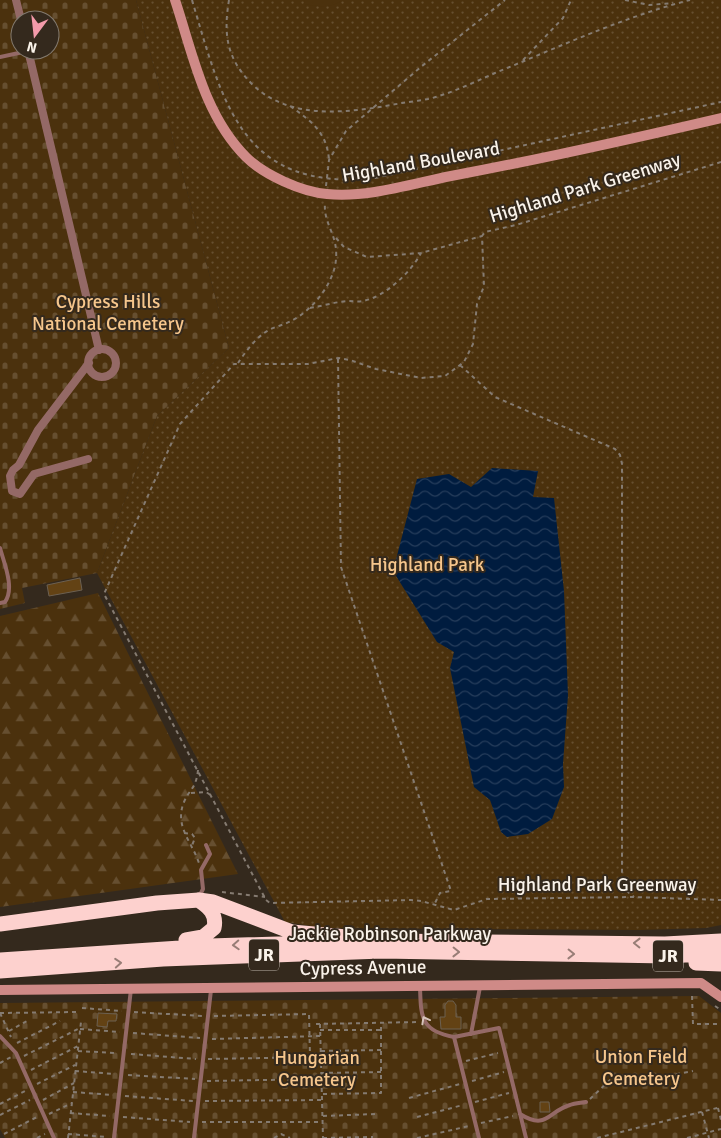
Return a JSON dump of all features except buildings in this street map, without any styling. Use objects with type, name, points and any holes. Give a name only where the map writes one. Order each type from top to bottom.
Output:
[{"type":"highway","points":[[125,951],[197,939],[207,935],[214,928],[214,916],[209,908],[197,900]]},
{"type":"highway","points":[[0,924],[197,900],[213,902],[292,932],[390,941]]},
{"type":"highway","name":"Jackie Robinson Parkway","points":[[0,960],[259,944],[390,941],[665,944],[721,941]]},
{"type":"highway","name":"Jackie Robinson Parkway","points":[[0,971],[163,960],[382,952],[685,956],[721,953]]},
{"type":"highway","points":[[615,955],[674,963],[721,964]]},
{"type":"street","name":"Highland Boulevard","points":[[175,0],[206,98],[222,130],[247,158],[283,182],[326,194],[356,195],[496,167],[721,118]]},
{"type":"street","points":[[30,60],[99,350]]},
{"type":"street","points":[[88,459],[34,474],[20,494],[12,491],[10,476],[13,470],[19,466],[38,430],[89,362],[92,354],[99,350],[108,351],[114,357],[114,370],[108,376],[99,376],[91,371],[89,362]]},
{"type":"street","name":"Cypress Avenue","points":[[0,990],[701,983],[717,1001]]},
{"type":"lane","points":[[0,548],[9,587],[8,597],[5,602],[0,603]]},
{"type":"lane","points":[[197,900],[203,889],[201,870],[210,854],[206,845]]},
{"type":"lane","points":[[420,985],[421,1013],[424,1022],[439,1034],[454,1037],[499,1028],[526,1138]]},
{"type":"lane","points":[[471,1034],[480,985]]},
{"type":"lane","points":[[114,1138],[131,988]]},
{"type":"lane","points":[[194,1138],[211,988]]},
{"type":"lane","points":[[0,1036],[18,1057],[54,1138]]},
{"type":"lane","points":[[454,1037],[479,1138]]},
{"type":"lane","points":[[520,1114],[537,1122],[546,1120],[569,1105],[586,1102]]},
{"type":"path","points":[[192,0],[215,77],[227,107],[242,132],[256,146],[294,171],[327,180],[348,181],[375,178],[721,102]]},
{"type":"path","points":[[229,0],[227,13],[229,50],[238,71],[265,96],[290,105],[321,111],[376,108],[438,97],[598,31],[690,0]]},
{"type":"path","points":[[328,160],[346,131],[356,121],[376,108],[422,66],[505,0]]},
{"type":"path","points":[[522,62],[563,18],[570,0]]},
{"type":"path","points":[[625,0],[649,5],[678,3],[684,0]]},
{"type":"path","points":[[290,105],[318,128],[328,144],[327,180]]},
{"type":"path","name":"Highland Park Greenway","points":[[238,363],[263,366],[308,364],[338,358],[376,369],[421,378],[445,376],[460,365],[470,353],[473,344],[477,304],[484,286],[482,236],[494,229],[516,225],[721,162]]},
{"type":"path","points":[[265,897],[117,616],[104,598],[104,590],[180,424],[220,382],[229,368],[238,363],[261,335],[300,316],[310,308],[332,278],[337,250],[335,236],[324,209]]},
{"type":"path","points":[[335,236],[344,247],[367,257],[421,253],[482,236]]},
{"type":"path","points":[[310,308],[346,301],[363,302],[373,298],[388,288],[415,264],[421,253]]},
{"type":"path","points":[[338,358],[341,567],[451,891],[440,893],[434,905]]},
{"type":"path","points":[[460,365],[495,397],[615,449],[620,456],[622,887],[634,897]]},
{"type":"path","points":[[198,768],[197,782],[183,806],[184,833],[201,870]]},
{"type":"path","points":[[191,793],[206,792],[213,796]]},
{"type":"path","points":[[184,833],[192,834],[195,838],[191,848]]},
{"type":"path","name":"Highland Park Greenway","points":[[219,891],[265,897],[270,903],[276,904],[291,902],[411,900],[454,910],[486,899],[634,897],[721,900]]},
{"type":"path","points":[[698,994],[691,995],[693,1024],[721,1024]]},
{"type":"path","points":[[717,1001],[721,1010]]},
{"type":"path","points":[[82,1008],[207,1016],[309,1014],[310,1057]]},
{"type":"path","points":[[60,1021],[15,1044],[0,1013],[77,1012]]},
{"type":"path","points":[[9,1031],[27,1021]]},
{"type":"path","points":[[68,1138],[81,1022]]},
{"type":"path","points":[[373,1137],[323,1138],[320,1030],[318,1024],[424,1022]]},
{"type":"path","points":[[323,1094],[381,1093],[381,1023]]},
{"type":"path","points":[[0,1063],[18,1057],[80,1029],[204,1039],[320,1036]]},
{"type":"path","points":[[320,1030],[381,1030]]},
{"type":"path","points":[[26,1073],[78,1046]]},
{"type":"path","points":[[320,1051],[381,1050]]},
{"type":"path","points":[[78,1051],[202,1060],[321,1057]]},
{"type":"path","points":[[460,1063],[505,1051]]},
{"type":"path","points":[[0,1104],[76,1064]]},
{"type":"path","points":[[409,1098],[510,1070]]},
{"type":"path","points":[[75,1071],[200,1080],[321,1079]]},
{"type":"path","points":[[586,1102],[615,1075],[642,1078],[665,1077],[693,1071]]},
{"type":"path","points":[[321,1073],[381,1072]]},
{"type":"path","points":[[39,1102],[74,1083]]},
{"type":"path","points":[[417,1117],[515,1091]]},
{"type":"path","points":[[0,1115],[36,1097]]},
{"type":"path","points":[[4,1134],[72,1103]]},
{"type":"path","points":[[597,1138],[720,1108],[721,1120]]},
{"type":"path","points":[[702,1112],[708,1138]]},
{"type":"path","points":[[70,1113],[196,1122],[323,1122]]},
{"type":"path","points":[[322,1116],[377,1114]]},
{"type":"path","points":[[687,1138],[721,1129]]},
{"type":"path","points":[[68,1134],[114,1138]]},
{"type":"path","points":[[274,1138],[284,1134],[290,1138]]},
{"type":"green space","name":"Cypress Hills National Cemetery","points":[[0,0],[136,0],[229,348],[157,416],[97,573],[22,588],[25,603],[0,609]]},
{"type":"green space","name":"Highland Park","points":[[136,0],[721,0],[721,925],[706,928],[639,930],[325,928],[285,922],[97,573],[157,416],[229,348]]},
{"type":"green space","points":[[304,0],[343,0],[329,6],[320,6],[305,4]]},
{"type":"green space","points":[[98,593],[238,874],[0,907],[0,616]]},
{"type":"green space","points":[[699,996],[721,1013],[721,1138],[5,1138],[0,1129],[0,1003]]},
{"type":"water","points":[[492,468],[538,471],[533,497],[554,498],[564,591],[568,695],[563,764],[564,787],[552,819],[528,834],[507,837],[501,832],[490,800],[474,787],[450,668],[454,652],[437,642],[393,571],[417,479],[449,474],[471,487]]},
{"type":"park label","name":"Union Field Cemetery","points":[[641,1068]]},
{"type":"park label","name":"Hungarian Cemetery","points":[[317,1069]]}]
